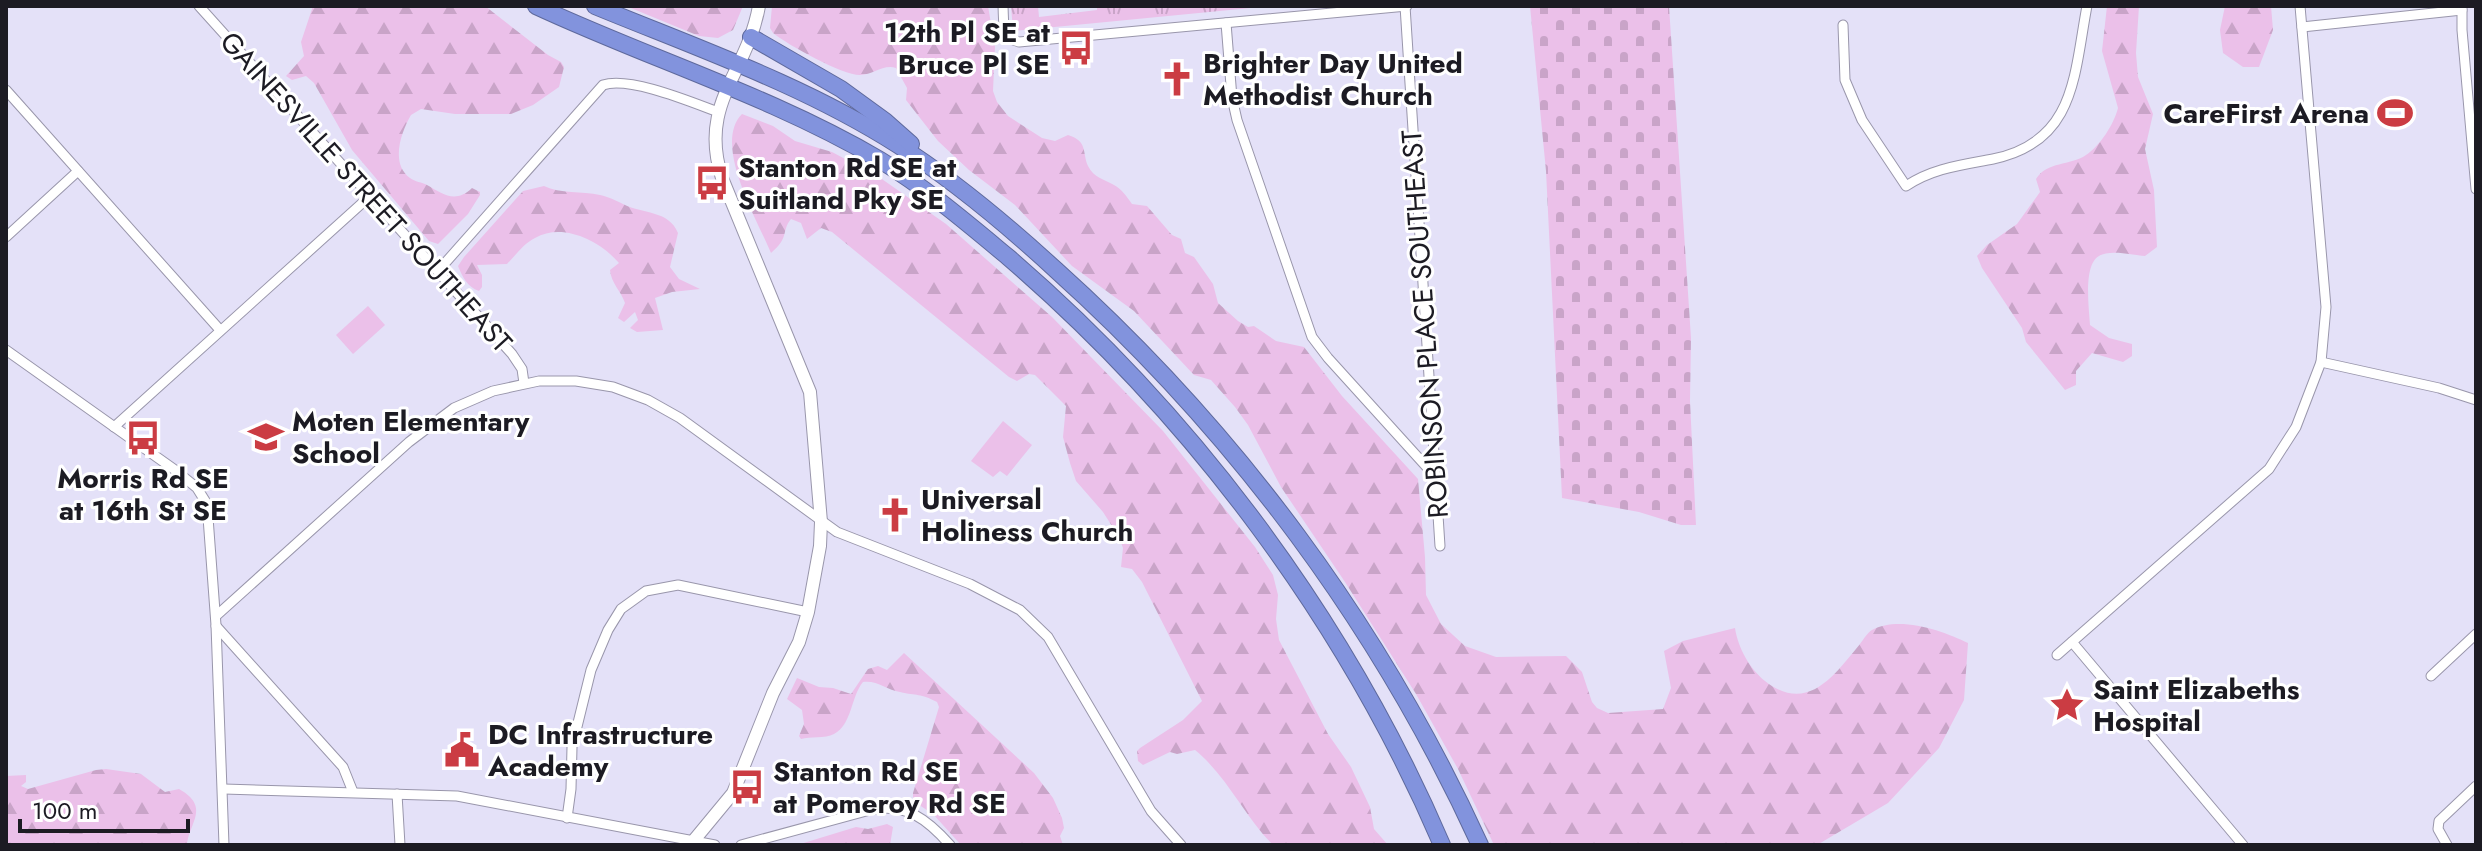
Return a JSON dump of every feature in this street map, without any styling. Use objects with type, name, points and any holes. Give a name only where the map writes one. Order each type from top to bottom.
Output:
[{"type":"highway","points":[[536,6],[729,86],[843,139],[926,192],[1025,272],[1123,366],[1226,486],[1344,656],[1390,738],[1442,845]]},
{"type":"highway","points":[[595,6],[739,65],[839,111],[896,143],[956,186]]},
{"type":"highway","points":[[751,37],[827,80],[870,109],[1045,260],[1128,337],[1206,421],[1260,485],[1309,551],[1373,647],[1430,744],[1480,845]]},
{"type":"street","name":"GAINESVILLE STREET SOUTHEAST","points":[[199,6],[515,358],[522,369],[524,383]]},
{"type":"street","points":[[692,844],[733,793],[765,712],[799,642],[820,546],[821,522],[810,392],[719,168],[714,139],[718,112],[751,37],[759,6]]},
{"type":"street","points":[[1003,6],[1004,26],[1010,39],[1019,42],[1406,6]]},
{"type":"street","name":"ROBINSON PLACE SOUTHEAST","points":[[1406,6],[1440,546]]},
{"type":"street","points":[[1843,25],[1845,80],[1862,120],[1906,186],[1947,167],[2000,158],[2027,148],[2052,128],[2067,106],[2087,6]]},
{"type":"street","points":[[2057,655],[2269,469],[2296,427],[2321,362],[2326,307],[2300,6]]},
{"type":"street","points":[[2302,27],[2462,8],[2476,189]]},
{"type":"street","points":[[1226,23],[1235,116],[1312,337],[1434,475]]},
{"type":"street","points":[[438,271],[603,85],[613,82],[663,92],[718,112]]},
{"type":"street","points":[[6,90],[220,330]]},
{"type":"street","points":[[6,237],[78,171]]},
{"type":"street","points":[[114,427],[370,196]]},
{"type":"street","points":[[6,350],[183,477],[204,498],[210,510],[224,845]]},
{"type":"street","points":[[2321,362],[2439,388],[2476,400]]},
{"type":"street","points":[[216,621],[426,428],[469,400],[524,383],[554,380],[621,389],[680,418],[837,532],[970,584],[1027,615],[1048,637],[1151,811],[1181,845]]},
{"type":"street","points":[[567,818],[572,747],[591,670],[621,609],[646,591],[678,585],[808,612]]},
{"type":"street","points":[[216,621],[343,767],[353,792]]},
{"type":"street","points":[[2431,676],[2476,634]]},
{"type":"street","points":[[2072,642],[2243,845]]},
{"type":"street","points":[[2447,845],[2438,829],[2439,821],[2476,786]]},
{"type":"street","points":[[224,789],[457,796],[692,844],[715,845]]},
{"type":"street","points":[[397,794],[400,845]]},
{"type":"street","points":[[741,845],[870,810],[892,808],[923,818],[950,845]]},
{"type":"green space","points":[[313,6],[485,6],[564,67],[559,87],[533,105],[511,114],[455,114],[421,109],[411,115],[399,148],[400,165],[404,172],[412,179],[449,196],[460,196],[472,188],[480,192],[468,214],[438,244],[429,241],[352,150],[314,83],[306,76],[292,80],[286,76],[304,56],[301,42]]},
{"type":"green space","points":[[626,6],[743,6],[733,30],[718,38],[699,36]]},
{"type":"green space","points":[[772,6],[988,6],[995,47],[993,91],[1008,116],[1042,138],[1055,141],[1068,135],[1079,140],[1093,173],[1119,189],[1132,204],[1147,206],[1172,235],[1181,239],[1185,253],[1194,257],[1213,284],[1218,303],[1248,327],[1254,326],[1276,341],[1304,347],[1342,396],[1418,479],[1426,595],[1441,624],[1465,646],[1496,657],[1566,656],[1582,672],[1592,702],[1608,713],[1663,709],[1671,688],[1664,651],[1683,641],[1735,628],[1742,650],[1754,670],[1780,690],[1794,694],[1807,692],[1830,678],[1872,630],[1895,624],[1921,626],[1968,643],[1964,700],[1939,748],[1888,803],[1817,845],[1494,845],[1458,769],[1416,694],[1281,487],[1235,407],[1211,380],[1194,375],[1134,311],[1072,266],[1015,205],[969,170],[938,141],[906,100],[907,88],[896,68],[887,67],[860,75],[815,58],[773,33],[770,28]]},
{"type":"green space","points":[[1011,6],[1038,6],[1039,17],[1097,10],[1097,6],[1271,6],[1013,31]]},
{"type":"green space","points":[[1530,6],[1669,6],[1691,338],[1690,401],[1696,525],[1681,525],[1639,512],[1562,498],[1546,171]]},
{"type":"green space","points":[[2107,6],[2139,6],[2136,53],[2138,77],[2153,114],[2145,149],[2154,190],[2157,247],[2145,256],[2109,253],[2094,261],[2088,288],[2090,325],[2109,338],[2132,344],[2132,356],[2123,362],[2092,353],[2076,371],[2076,385],[2065,390],[2026,342],[2022,328],[1977,256],[2017,224],[2040,192],[2036,179],[2041,173],[2052,166],[2086,155],[2110,128],[2118,108],[2102,51]]},
{"type":"green space","points":[[2225,6],[2271,6],[2273,30],[2259,67],[2243,67],[2223,53],[2220,30]]},
{"type":"green space","points":[[742,114],[773,126],[795,141],[832,152],[879,177],[946,224],[1052,317],[1163,431],[1255,547],[1273,575],[1278,595],[1276,619],[1279,640],[1328,734],[1351,767],[1370,807],[1374,829],[1388,845],[1273,845],[1217,772],[1195,750],[1177,754],[1170,752],[1143,765],[1138,761],[1137,751],[1140,748],[1183,720],[1202,701],[1142,582],[1132,569],[1121,567],[1123,548],[1119,537],[1103,512],[1076,481],[1063,437],[1066,406],[1035,375],[1029,374],[1017,381],[1009,377],[832,232],[821,228],[807,239],[801,223],[791,219],[781,243],[771,253],[740,183],[735,163],[732,144],[734,127]]},
{"type":"green space","points":[[544,186],[603,196],[662,216],[678,233],[670,267],[679,279],[700,289],[672,292],[655,298],[663,330],[637,332],[630,328],[638,320],[635,312],[624,322],[618,318],[625,303],[610,270],[619,263],[591,241],[557,232],[531,240],[507,264],[477,265],[482,275],[482,287],[479,291],[471,287],[458,266],[464,257],[523,191]]},
{"type":"green space","points":[[368,306],[385,325],[353,354],[336,335]]},
{"type":"green space","points":[[1003,421],[1032,445],[1007,476],[1000,471],[993,477],[971,461]]},
{"type":"green space","points":[[904,653],[1034,773],[1053,798],[1062,818],[1064,828],[1060,836],[1063,845],[961,845],[933,814],[913,801],[939,707],[937,702],[926,697],[863,682],[840,730],[830,736],[801,739],[799,736],[804,724],[802,710],[787,699],[797,678],[851,694],[868,669],[878,666],[887,670]]},
{"type":"green space","points":[[106,769],[141,774],[165,792],[179,789],[189,796],[194,802],[196,816],[187,845],[6,845],[6,776],[26,775],[26,782],[21,786],[28,789]]},
{"type":"green space","points":[[887,824],[893,827],[890,845],[797,845],[856,827],[868,829]]},
{"type":"place","name":"12th Pl SE at Bruce Pl SE","points":[[1076,48]]},
{"type":"place","name":"Brighter Day United Methodist Church","points":[[1177,79]]},
{"type":"place","name":"CareFirst Arena","points":[[2395,113]]},
{"type":"place","name":"Stanton Rd SE at Suitland Pky SE","points":[[712,183]]},
{"type":"place","name":"Moten Elementary School","points":[[266,437]]},
{"type":"place","name":"Morris Rd SE at 16th St SE","points":[[143,438]]},
{"type":"place","name":"Universal Holiness Church","points":[[895,515]]},
{"type":"place","name":"Saint Elizabeths Hospital","points":[[2067,705]]},
{"type":"place","name":"DC Infrastructure Academy","points":[[462,750]]},
{"type":"place","name":"Stanton Rd SE at Pomeroy Rd SE","points":[[747,787]]}]
